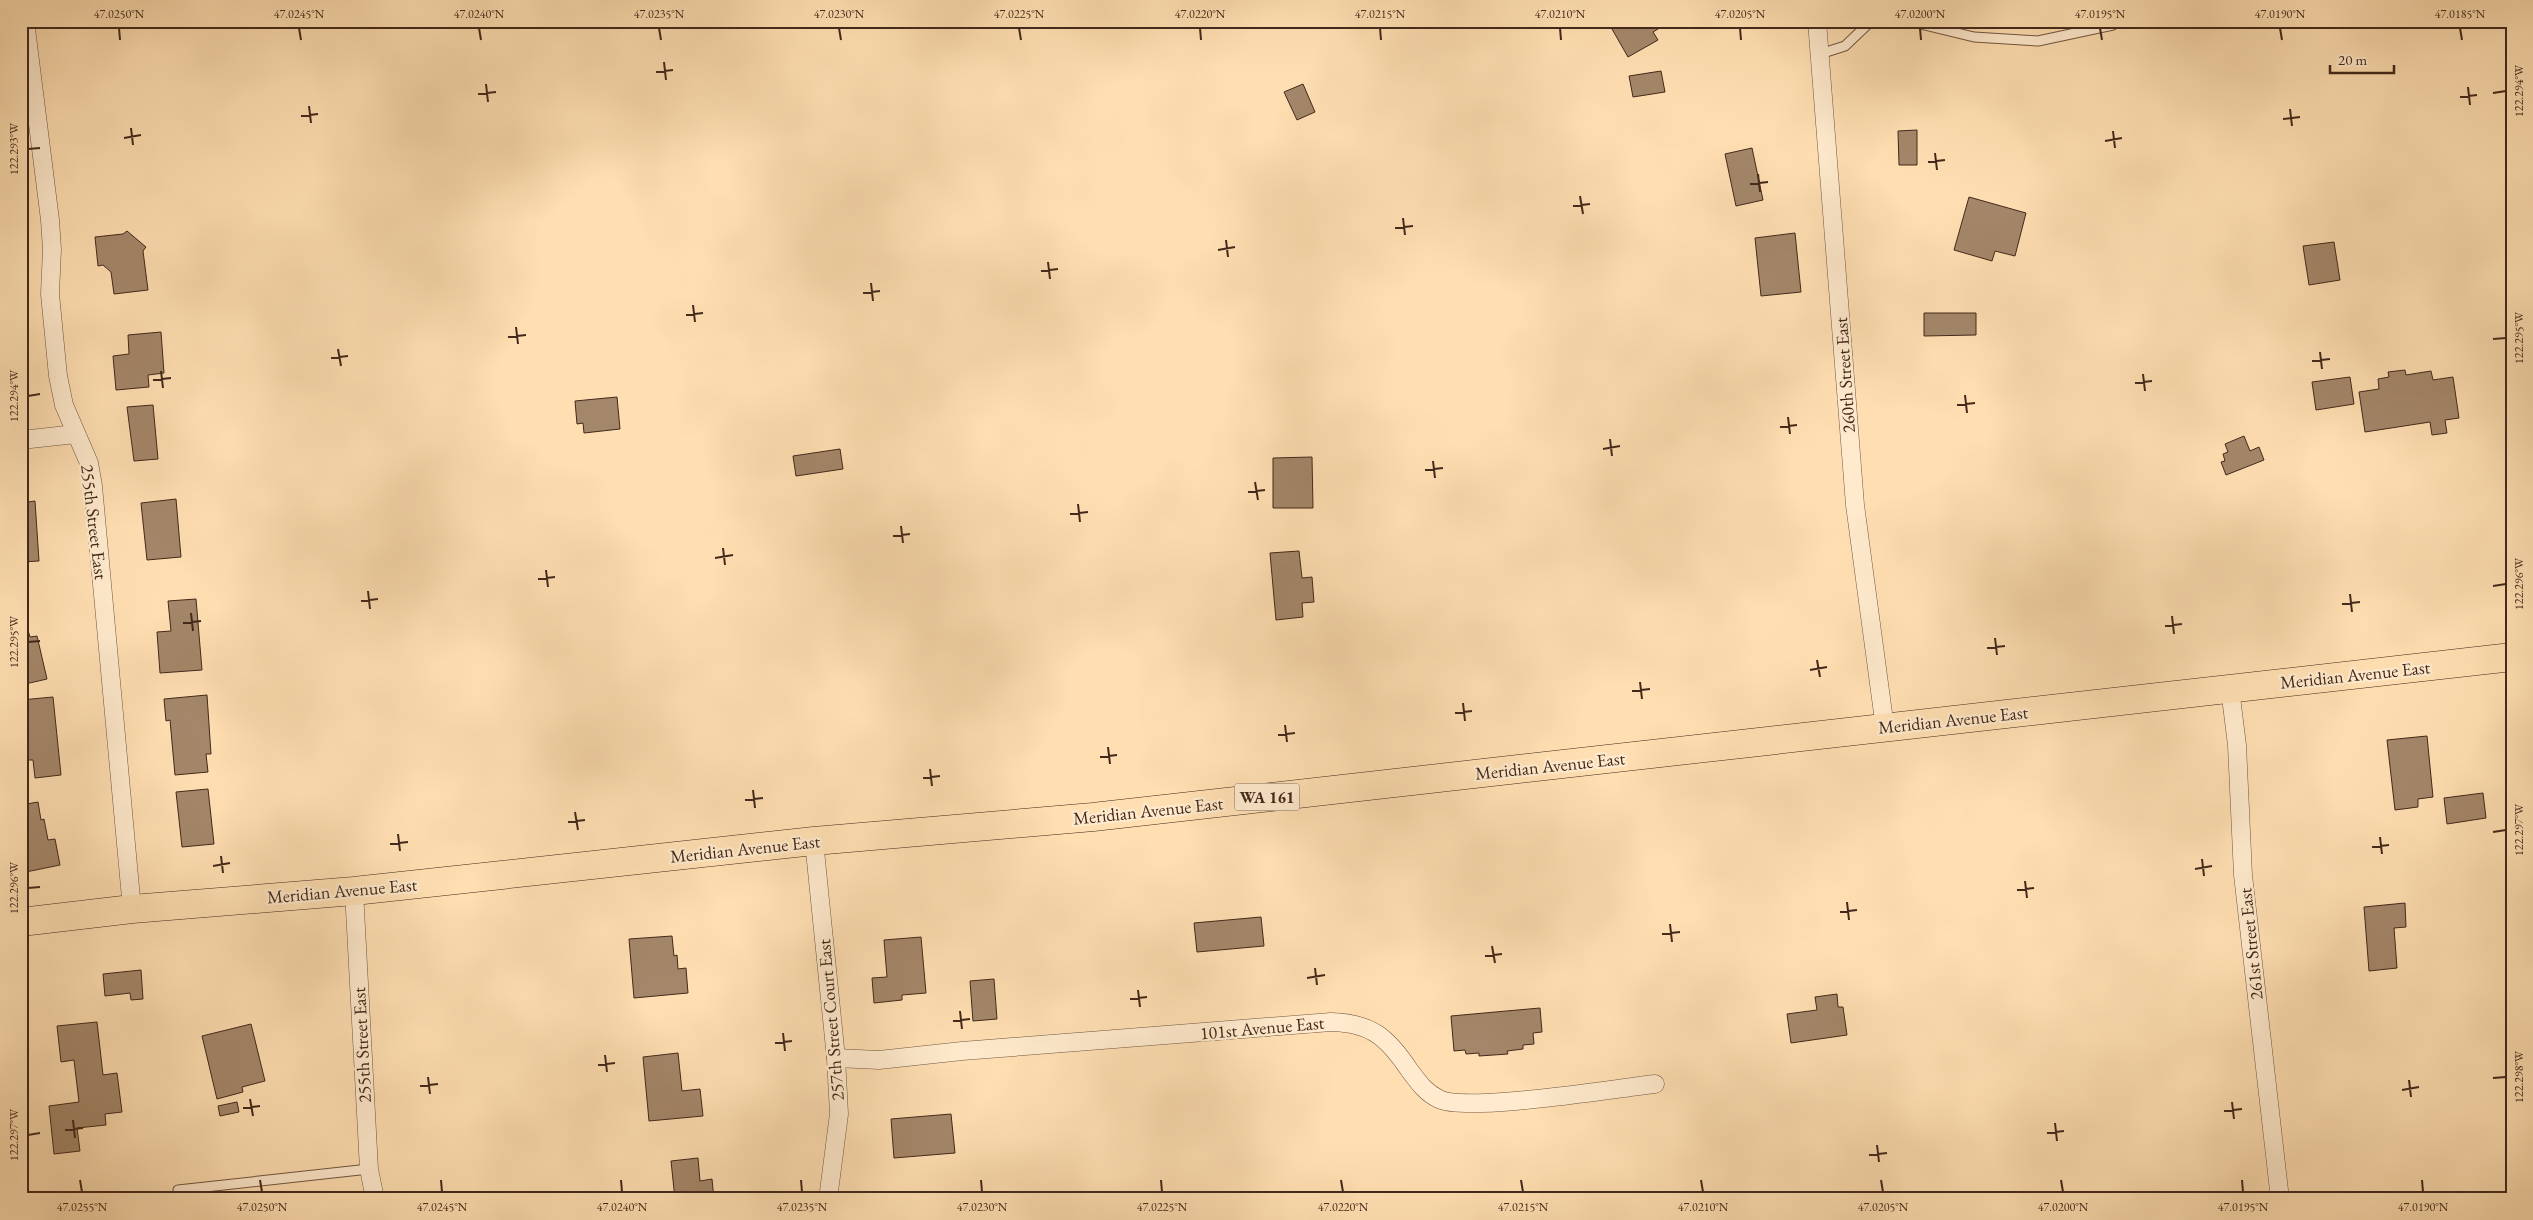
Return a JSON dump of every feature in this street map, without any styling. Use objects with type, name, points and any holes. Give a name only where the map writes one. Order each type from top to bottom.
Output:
[{"type":"main road","name":"Meridian Avenue East","points":[[21,922],[132,909],[354,891],[814,841],[1093,817],[2512,657]]},
{"type":"street","name":"255th Street East","points":[[24,21],[50,220],[52,249],[50,294],[58,376],[64,405],[89,463],[93,486],[132,909]]},
{"type":"street","name":"260th Street East","points":[[1817,21],[1855,505],[1885,728]]},
{"type":"street","points":[[21,440],[76,434]]},
{"type":"street","name":"261st Street East","points":[[2230,689],[2237,745],[2243,875],[2280,1199]]},
{"type":"street","name":"257th Street Court East","points":[[814,841],[836,1058],[839,1114],[828,1199]]},
{"type":"street","name":"255th Street East","points":[[354,891],[369,1169],[375,1199]]},
{"type":"street","name":"101st Avenue East","points":[[836,1058],[879,1060],[962,1051],[1348,1022],[1361,1025],[1384,1037],[1396,1050],[1422,1088],[1441,1100],[1479,1104],[1654,1084]]},
{"type":"lane","points":[[1820,54],[1846,46],[1868,24],[1875,21]]},
{"type":"lane","points":[[1908,21],[1974,37],[2038,41],[2113,25],[2118,21]]},
{"type":"lane","points":[[178,1190],[369,1169]]},
{"type":"building","points":[[1619,21],[1671,21],[1653,32],[1658,40],[1628,57],[1612,29],[1621,24]]},
{"type":"building","points":[[1661,71],[1665,92],[1633,97],[1629,76]]},
{"type":"building","points":[[1303,84],[1315,112],[1297,120],[1284,92]]},
{"type":"building","points":[[1917,130],[1917,165],[1899,165],[1898,131]]},
{"type":"building","points":[[1752,148],[1763,200],[1736,206],[1725,154]]},
{"type":"building","points":[[1969,197],[2026,213],[2015,256],[1995,251],[1992,261],[1954,250]]},
{"type":"building","points":[[127,231],[146,247],[143,251],[148,290],[114,294],[111,272],[103,265],[98,266],[95,237],[123,234]]},
{"type":"building","points":[[1795,233],[1801,292],[1761,296],[1755,238]]},
{"type":"building","points":[[2334,242],[2340,280],[2309,285],[2303,246]]},
{"type":"building","points":[[1924,313],[1976,313],[1976,335],[1924,336]]},
{"type":"building","points":[[161,332],[164,373],[148,375],[149,387],[116,390],[113,356],[129,354],[128,335]]},
{"type":"building","points":[[2405,370],[2406,375],[2431,371],[2433,380],[2453,377],[2459,418],[2445,420],[2447,433],[2432,435],[2430,422],[2365,432],[2359,392],[2379,389],[2378,379],[2389,377],[2388,372]]},
{"type":"building","points":[[2350,377],[2354,404],[2316,410],[2312,382]]},
{"type":"building","points":[[617,397],[620,429],[584,433],[583,423],[577,424],[575,401]]},
{"type":"building","points":[[153,405],[158,459],[134,461],[127,407]]},
{"type":"building","points":[[2244,436],[2250,451],[2259,447],[2264,460],[2226,475],[2221,462],[2225,461],[2223,454],[2228,452],[2225,444]]},
{"type":"building","points":[[840,449],[843,469],[796,476],[793,456]]},
{"type":"building","points":[[1312,457],[1313,508],[1273,508],[1273,458]]},
{"type":"building","points":[[176,499],[181,557],[147,560],[141,503]]},
{"type":"building","points":[[35,501],[39,561],[21,562],[21,503]]},
{"type":"building","points":[[1299,551],[1302,578],[1312,577],[1314,602],[1302,603],[1303,617],[1276,620],[1270,553]]},
{"type":"building","points":[[196,599],[202,670],[160,673],[157,632],[171,631],[168,601]]},
{"type":"building","points":[[27,627],[30,637],[37,636],[47,679],[21,685],[21,628]]},
{"type":"building","points":[[207,695],[211,754],[206,754],[208,772],[175,775],[170,720],[166,721],[164,699]]},
{"type":"building","points":[[53,697],[61,775],[35,778],[33,760],[28,760],[25,728],[21,729],[21,700]]},
{"type":"building","points":[[2427,736],[2433,797],[2418,799],[2418,807],[2395,810],[2387,740]]},
{"type":"building","points":[[208,789],[214,844],[182,847],[176,792]]},
{"type":"building","points":[[2483,793],[2486,818],[2447,824],[2444,798]]},
{"type":"building","points":[[38,802],[41,820],[44,819],[48,840],[55,839],[60,865],[21,873],[21,805]]},
{"type":"building","points":[[2405,903],[2406,927],[2394,928],[2397,968],[2369,971],[2364,907]]},
{"type":"building","points":[[1261,917],[1264,946],[1197,952],[1194,923]]},
{"type":"building","points":[[672,936],[674,956],[677,955],[678,969],[686,968],[688,993],[634,998],[629,939]]},
{"type":"building","points":[[921,937],[926,993],[902,995],[902,1000],[874,1003],[872,978],[887,977],[884,940]]},
{"type":"building","points":[[141,970],[143,999],[131,1000],[130,993],[105,996],[103,974]]},
{"type":"building","points":[[994,979],[997,1019],[973,1021],[970,981]]},
{"type":"building","points":[[1837,994],[1838,1007],[1843,1007],[1847,1035],[1791,1043],[1787,1014],[1817,1010],[1815,997]]},
{"type":"building","points":[[1540,1008],[1542,1032],[1533,1033],[1534,1044],[1523,1045],[1523,1049],[1507,1051],[1508,1054],[1479,1056],[1479,1053],[1466,1054],[1465,1050],[1454,1051],[1451,1016]]},
{"type":"building","points":[[97,1022],[103,1075],[117,1073],[122,1112],[105,1114],[106,1125],[77,1128],[80,1151],[54,1154],[49,1106],[79,1102],[74,1060],[61,1062],[57,1026]]},
{"type":"building","points":[[251,1024],[265,1081],[242,1087],[243,1092],[217,1099],[202,1036]]},
{"type":"building","points":[[678,1053],[682,1091],[700,1089],[703,1116],[649,1121],[643,1057]]},
{"type":"building","points":[[237,1102],[239,1112],[220,1116],[218,1106]]},
{"type":"building","points":[[951,1114],[955,1153],[894,1158],[891,1119]]},
{"type":"building","points":[[698,1158],[700,1181],[712,1179],[714,1199],[675,1199],[671,1161]]}]
